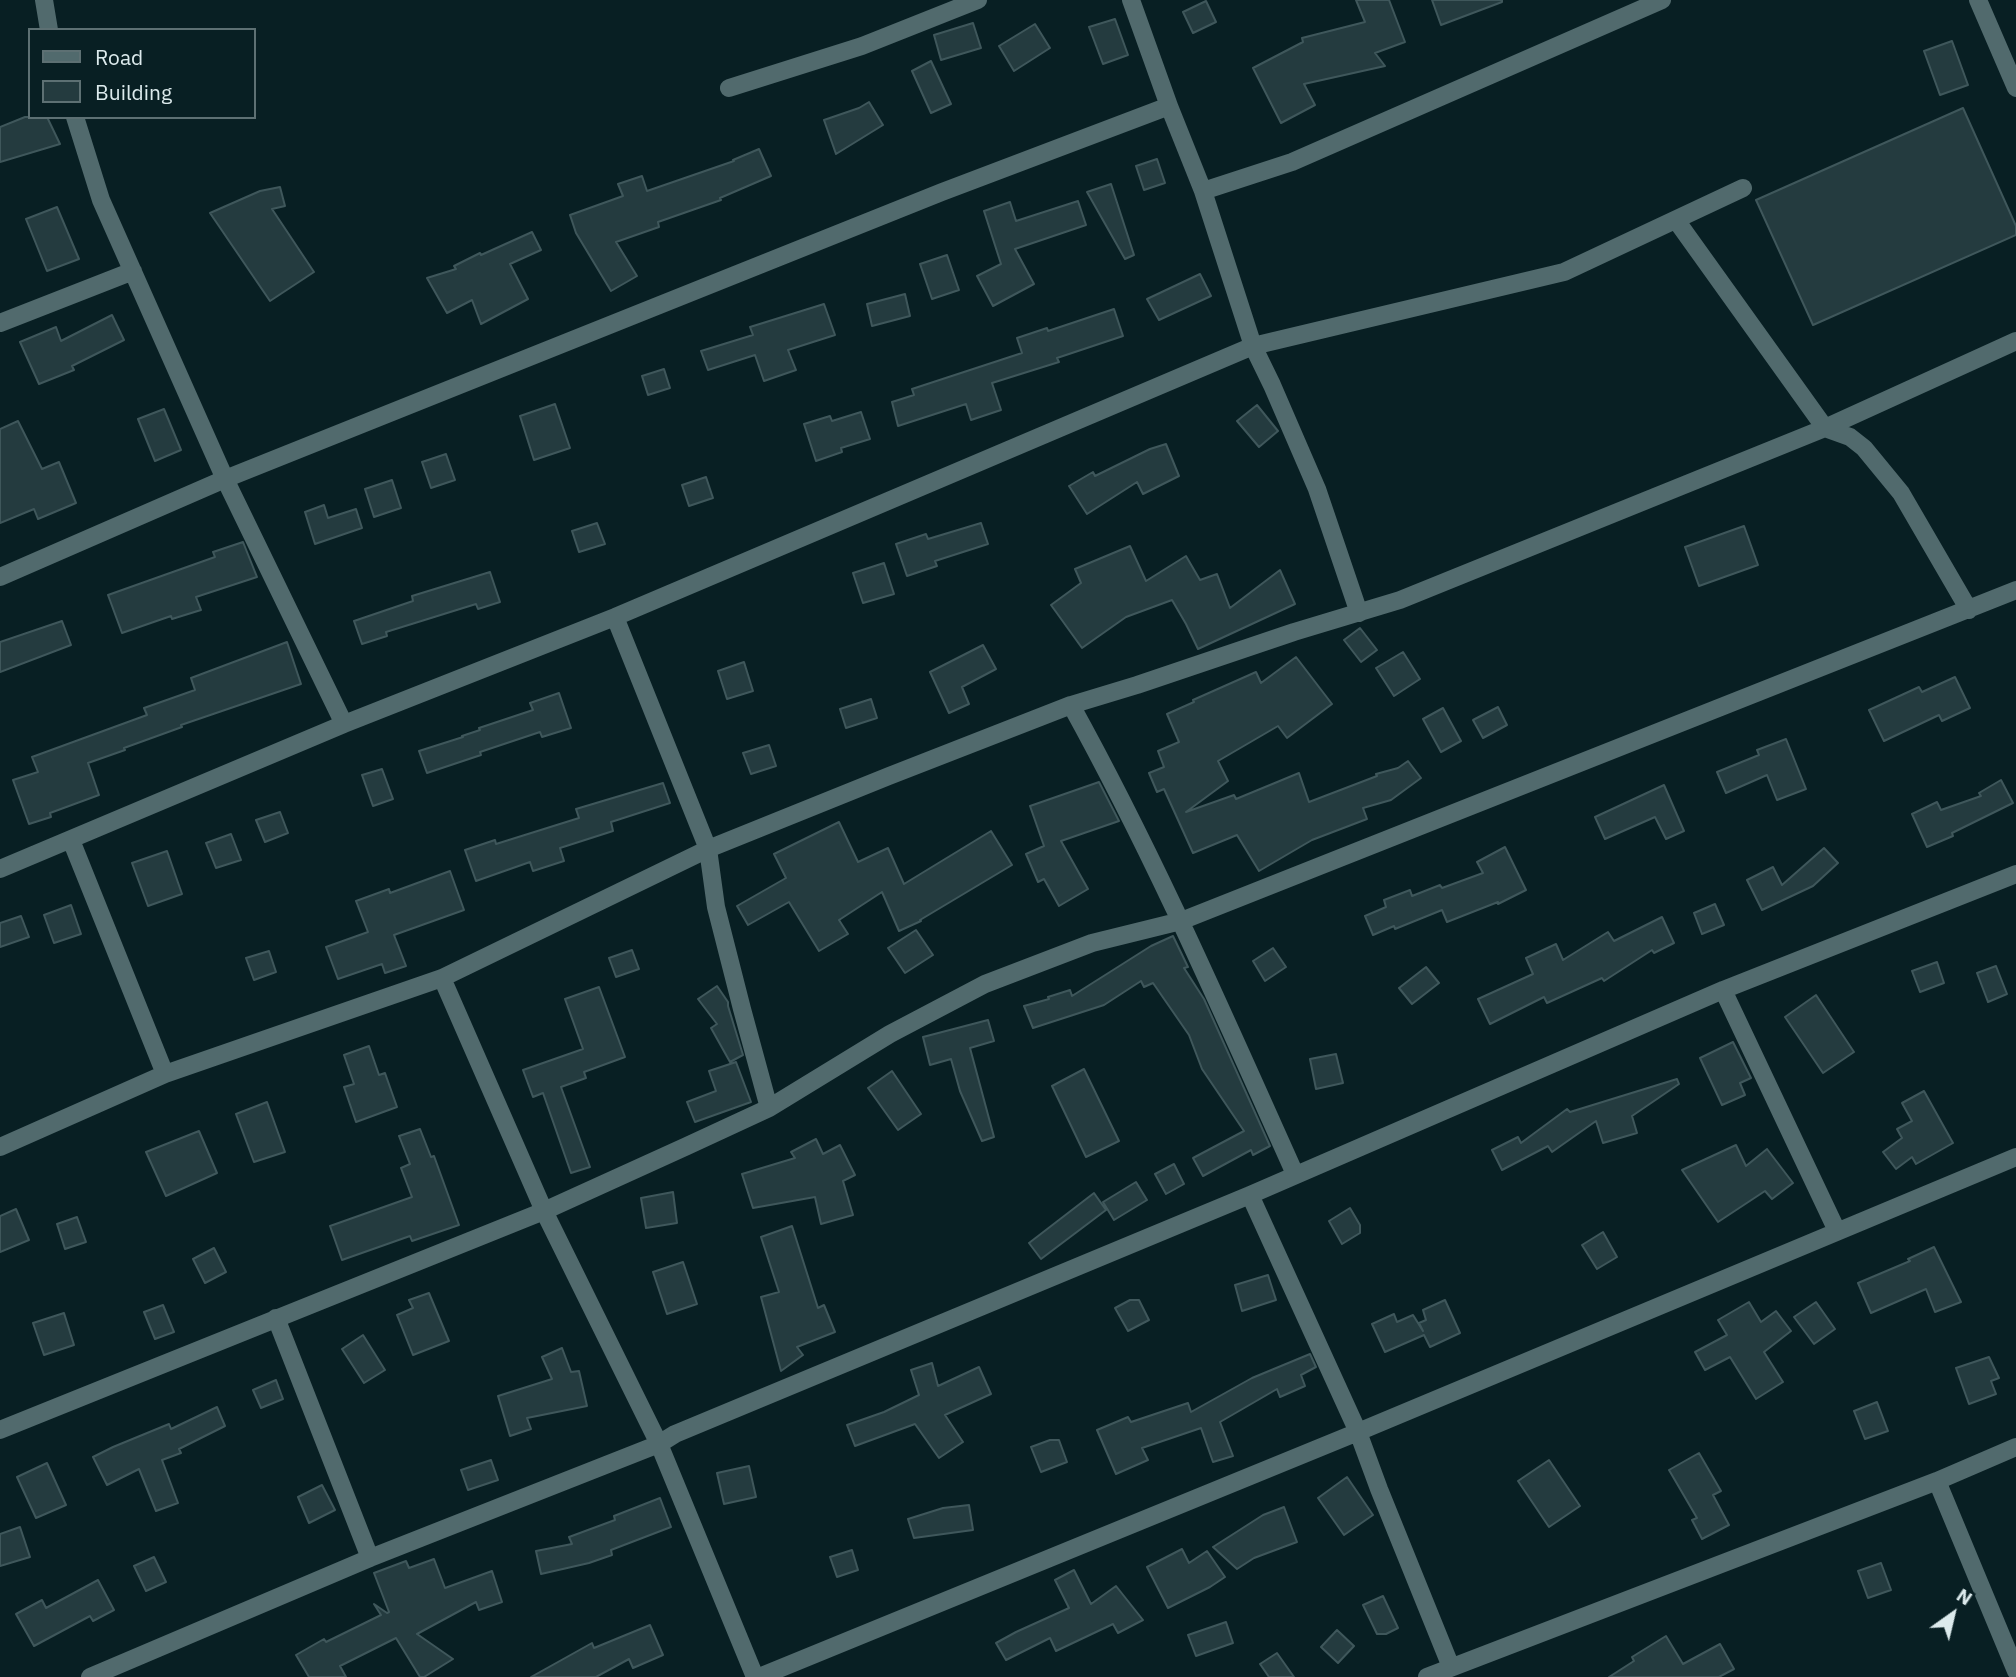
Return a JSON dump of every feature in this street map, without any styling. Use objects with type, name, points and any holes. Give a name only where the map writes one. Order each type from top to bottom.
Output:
[{"type":"street","points":[[44,0],[50,28]]},
{"type":"street","points":[[729,88],[862,46],[978,0]]},
{"type":"street","points":[[1131,0],[1203,191],[1253,346],[1317,489],[1359,613]]},
{"type":"street","points":[[1203,191],[1292,162],[1662,0]]},
{"type":"street","points":[[1978,0],[2016,88]]},
{"type":"street","points":[[0,578],[225,479],[942,191],[1169,106]]},
{"type":"street","points":[[76,119],[101,200],[225,479],[344,724]]},
{"type":"street","points":[[0,869],[344,724],[615,617],[1253,346],[1564,272],[1743,188]]},
{"type":"street","points":[[1676,220],[1825,428],[1850,437],[1864,448],[1901,493],[1969,610]]},
{"type":"street","points":[[0,323],[133,271]]},
{"type":"street","points":[[0,1147],[165,1074],[442,978],[708,849],[1071,705],[1400,600],[1825,428],[2016,341]]},
{"type":"street","points":[[0,1430],[544,1210],[769,1108],[890,1034],[985,984],[1092,943],[1181,921],[2016,590]]},
{"type":"street","points":[[615,617],[708,849],[716,907],[769,1108]]},
{"type":"street","points":[[1071,705],[1104,764],[1181,921],[1295,1174]]},
{"type":"street","points":[[71,840],[165,1074]]},
{"type":"street","points":[[90,1677],[370,1558],[659,1444],[688,1428],[1250,1195],[1723,990],[2016,874]]},
{"type":"street","points":[[442,978],[544,1210],[659,1444],[757,1677],[1358,1432],[2016,1157]]},
{"type":"street","points":[[1723,990],[1837,1231]]},
{"type":"street","points":[[1250,1195],[1358,1432],[1451,1667]]},
{"type":"street","points":[[276,1318],[370,1558]]},
{"type":"street","points":[[1427,1677],[1937,1481],[2016,1447]]},
{"type":"street","points":[[1937,1481],[2016,1671]]},
{"type":"building","points":[[1356,0],[1389,0],[1405,42],[1375,53],[1385,66],[1304,84],[1315,105],[1281,123],[1253,68],[1303,42],[1302,38],[1365,22]]},
{"type":"building","points":[[1432,0],[1502,0],[1502,2],[1441,25]]},
{"type":"building","points":[[1206,1],[1216,22],[1193,33],[1183,12]]},
{"type":"building","points":[[1115,19],[1128,55],[1103,64],[1089,27]]},
{"type":"building","points":[[973,23],[981,48],[941,60],[934,35]]},
{"type":"building","points":[[1035,24],[1050,48],[1014,71],[999,46]]},
{"type":"building","points":[[1952,41],[1968,85],[1940,95],[1924,51]]},
{"type":"building","points":[[931,61],[951,104],[931,113],[912,71]]},
{"type":"building","points":[[869,102],[883,125],[836,154],[824,120]]},
{"type":"building","points":[[1963,108],[2016,226],[2016,235],[1813,325],[1756,200]]},
{"type":"building","points":[[25,117],[48,119],[60,144],[0,162],[0,127]]},
{"type":"building","points":[[759,149],[771,176],[720,198],[721,200],[658,222],[659,227],[616,242],[637,276],[611,291],[576,233],[570,215],[623,196],[618,184],[642,176],[647,191],[734,161]]},
{"type":"building","points":[[1157,159],[1165,183],[1144,190],[1136,166]]},
{"type":"building","points":[[1111,184],[1134,255],[1125,259],[1087,192]]},
{"type":"building","points":[[280,187],[285,206],[272,209],[314,272],[270,301],[210,213],[260,191]]},
{"type":"building","points":[[1078,201],[1086,225],[1015,249],[1034,284],[993,306],[977,276],[1001,264],[984,211],[1010,202],[1016,221]]},
{"type":"building","points":[[57,207],[79,259],[47,271],[26,219]]},
{"type":"building","points":[[532,232],[541,250],[510,264],[528,299],[481,324],[472,300],[447,313],[427,278],[456,269],[454,266],[480,253],[481,255]]},
{"type":"building","points":[[947,255],[959,290],[932,299],[920,264]]},
{"type":"building","points":[[1200,274],[1211,296],[1159,320],[1147,299]]},
{"type":"building","points":[[905,294],[910,316],[872,326],[867,304]]},
{"type":"building","points":[[824,304],[835,335],[788,350],[796,370],[764,381],[755,355],[708,370],[701,351],[753,335],[750,327]]},
{"type":"building","points":[[1114,309],[1123,336],[1057,358],[1059,362],[992,383],[1001,410],[971,420],[966,404],[898,426],[892,402],[914,395],[912,389],[1022,353],[1017,338],[1047,328],[1048,331]]},
{"type":"building","points":[[112,315],[124,340],[72,366],[74,370],[39,384],[20,342],[56,327],[61,341]]},
{"type":"building","points":[[664,369],[670,388],[648,395],[642,376]]},
{"type":"building","points":[[555,404],[570,448],[534,460],[520,416]]},
{"type":"building","points":[[1257,405],[1278,431],[1259,447],[1237,421]]},
{"type":"building","points":[[164,409],[181,450],[155,461],[138,419]]},
{"type":"building","points":[[861,412],[870,439],[841,448],[842,452],[816,461],[804,424],[830,416],[832,421]]},
{"type":"building","points":[[18,421],[42,469],[59,462],[76,503],[38,519],[34,509],[0,523],[0,429]]},
{"type":"building","points":[[1166,444],[1179,476],[1143,494],[1137,482],[1087,514],[1069,486],[1093,472],[1095,476]]},
{"type":"building","points":[[446,454],[455,480],[431,488],[422,462]]},
{"type":"building","points":[[706,477],[713,498],[689,506],[682,485]]},
{"type":"building","points":[[392,480],[401,508],[374,517],[365,489]]},
{"type":"building","points":[[324,505],[328,518],[356,509],[362,528],[315,544],[305,512]]},
{"type":"building","points":[[597,523],[605,544],[579,552],[572,531]]},
{"type":"building","points":[[981,523],[988,544],[935,561],[937,566],[907,576],[896,544],[926,534],[928,539]]},
{"type":"building","points":[[1744,526],[1758,565],[1699,586],[1685,547]]},
{"type":"building","points":[[243,542],[257,577],[196,597],[201,610],[172,619],[171,616],[122,633],[108,595],[215,557],[213,552]]},
{"type":"building","points":[[1130,546],[1146,581],[1186,556],[1200,580],[1217,574],[1230,608],[1280,570],[1295,604],[1198,649],[1172,600],[1126,617],[1082,648],[1051,605],[1081,583],[1075,569]]},
{"type":"building","points":[[884,563],[894,594],[863,603],[853,573]]},
{"type":"building","points":[[490,572],[500,602],[478,609],[476,604],[386,632],[387,636],[362,644],[354,621],[413,601],[412,596]]},
{"type":"building","points":[[62,621],[71,645],[0,672],[0,642]]},
{"type":"building","points":[[1360,628],[1377,650],[1361,662],[1344,640]]},
{"type":"building","points":[[287,642],[301,684],[181,725],[182,727],[88,763],[99,795],[50,813],[51,817],[29,824],[13,780],[38,772],[32,757],[147,715],[144,708],[195,690],[191,678]]},
{"type":"building","points":[[983,645],[996,669],[962,687],[969,704],[949,713],[930,672]]},
{"type":"building","points":[[1403,652],[1420,679],[1394,696],[1376,668]]},
{"type":"building","points":[[1296,657],[1332,704],[1287,738],[1278,726],[1218,761],[1228,781],[1186,812],[1234,795],[1236,799],[1299,773],[1309,802],[1377,776],[1376,774],[1398,768],[1408,761],[1421,778],[1391,800],[1363,808],[1367,819],[1312,840],[1259,871],[1237,835],[1193,853],[1164,789],[1157,792],[1149,773],[1164,767],[1158,751],[1179,742],[1167,714],[1256,672],[1261,683]]},
{"type":"building","points":[[744,662],[753,691],[727,699],[718,671]]},
{"type":"building","points":[[1955,677],[1970,708],[1942,721],[1939,715],[1884,741],[1869,710],[1919,687],[1922,692]]},
{"type":"building","points":[[559,693],[571,728],[542,737],[540,732],[427,773],[419,751],[533,710],[530,703]]},
{"type":"building","points":[[871,699],[877,718],[846,728],[840,709]]},
{"type":"building","points":[[1498,707],[1507,725],[1483,738],[1473,720]]},
{"type":"building","points":[[1443,708],[1461,741],[1441,752],[1423,719]]},
{"type":"building","points":[[1786,739],[1806,789],[1777,800],[1767,775],[1726,793],[1717,772],[1759,755],[1757,750]]},
{"type":"building","points":[[769,745],[776,766],[751,774],[743,753]]},
{"type":"building","points":[[382,769],[393,799],[373,806],[362,775]]},
{"type":"building","points":[[2001,780],[2013,803],[1927,847],[1912,814],[1937,802],[1941,810],[1981,796],[1979,793]]},
{"type":"building","points":[[1099,782],[1119,821],[1061,841],[1088,889],[1059,906],[1044,879],[1038,882],[1026,854],[1044,846],[1030,806]]},
{"type":"building","points":[[663,783],[670,803],[611,822],[613,831],[560,848],[564,861],[533,871],[530,862],[476,881],[465,850],[495,840],[496,844],[579,818],[576,809]]},
{"type":"building","points":[[1664,785],[1684,831],[1666,839],[1655,817],[1605,839],[1595,817]]},
{"type":"building","points":[[280,812],[288,833],[265,842],[256,820]]},
{"type":"building","points":[[839,822],[858,862],[888,848],[904,884],[991,831],[1012,865],[921,921],[899,931],[882,892],[839,920],[848,934],[819,951],[789,902],[748,925],[737,906],[786,878],[774,854]]},
{"type":"building","points":[[231,834],[241,860],[216,868],[206,843]]},
{"type":"building","points":[[1505,847],[1526,890],[1498,904],[1447,922],[1442,910],[1373,935],[1365,916],[1386,907],[1384,900],[1410,890],[1412,896],[1440,885],[1442,888],[1483,873],[1477,862]]},
{"type":"building","points":[[1824,848],[1838,863],[1813,886],[1762,910],[1747,880],[1773,867],[1782,885]]},
{"type":"building","points":[[167,851],[182,894],[148,906],[132,863]]},
{"type":"building","points":[[450,871],[464,910],[394,935],[406,966],[385,973],[382,964],[338,979],[326,947],[368,932],[356,901],[389,889],[390,893]]},
{"type":"building","points":[[1715,904],[1724,925],[1702,934],[1694,913]]},
{"type":"building","points":[[71,905],[81,934],[54,943],[44,915]]},
{"type":"building","points":[[21,916],[29,937],[0,947],[0,923]]},
{"type":"building","points":[[1662,917],[1674,943],[1654,953],[1652,950],[1604,981],[1602,978],[1547,1003],[1544,997],[1490,1024],[1478,999],[1533,974],[1526,958],[1556,944],[1563,960],[1608,932],[1614,941]]},
{"type":"building","points":[[916,930],[933,955],[905,973],[888,948]]},
{"type":"building","points":[[1173,936],[1188,967],[1184,968],[1204,999],[1270,1146],[1253,1155],[1251,1150],[1203,1176],[1193,1158],[1244,1131],[1202,1069],[1189,1035],[1153,983],[1144,987],[1141,981],[1104,1005],[1033,1028],[1024,1006],[1070,990],[1072,996],[1151,946]]},
{"type":"building","points":[[1273,948],[1286,967],[1265,981],[1253,961]]},
{"type":"building","points":[[632,950],[639,969],[616,977],[609,958]]},
{"type":"building","points":[[269,951],[276,972],[254,980],[246,958]]},
{"type":"building","points":[[1937,962],[1944,983],[1920,992],[1912,971]]},
{"type":"building","points":[[1996,966],[2007,994],[1988,1002],[1977,973]]},
{"type":"building","points":[[1426,967],[1439,983],[1412,1004],[1399,988]]},
{"type":"building","points":[[717,986],[728,1002],[743,1055],[730,1062],[711,1028],[717,1024],[698,999]]},
{"type":"building","points":[[599,987],[625,1057],[584,1072],[586,1078],[561,1087],[590,1167],[571,1173],[543,1093],[533,1097],[523,1070],[583,1049],[565,999]]},
{"type":"building","points":[[1816,995],[1854,1052],[1823,1073],[1785,1017]]},
{"type":"building","points":[[988,1020],[994,1041],[970,1048],[994,1137],[982,1141],[960,1091],[951,1059],[930,1065],[923,1037]]},
{"type":"building","points":[[1733,1042],[1751,1078],[1740,1083],[1745,1095],[1722,1105],[1700,1058]]},
{"type":"building","points":[[369,1046],[379,1075],[385,1073],[397,1107],[356,1122],[344,1087],[354,1084],[344,1055]]},
{"type":"building","points":[[1336,1054],[1343,1083],[1316,1089],[1310,1059]]},
{"type":"building","points":[[736,1062],[751,1102],[695,1122],[687,1102],[716,1091],[709,1071]]},
{"type":"building","points":[[1084,1069],[1119,1141],[1086,1157],[1052,1086]]},
{"type":"building","points":[[892,1071],[921,1114],[898,1130],[868,1088]]},
{"type":"building","points":[[1677,1079],[1679,1084],[1632,1116],[1637,1133],[1603,1143],[1596,1121],[1552,1152],[1548,1146],[1502,1170],[1492,1150],[1518,1137],[1521,1143],[1567,1109],[1570,1112]]},
{"type":"building","points":[[1924,1091],[1953,1143],[1916,1164],[1912,1157],[1896,1169],[1883,1152],[1902,1138],[1897,1129],[1912,1121],[1902,1103]]},
{"type":"building","points":[[267,1102],[285,1152],[254,1162],[236,1114]]},
{"type":"building","points":[[420,1129],[431,1157],[434,1156],[459,1225],[412,1241],[410,1236],[342,1260],[330,1226],[412,1197],[401,1168],[410,1164],[399,1136]]},
{"type":"building","points":[[199,1131],[217,1173],[166,1196],[146,1152]]},
{"type":"building","points":[[816,1139],[823,1154],[840,1145],[855,1175],[843,1181],[853,1215],[821,1224],[815,1197],[753,1208],[742,1174],[795,1158],[791,1152]]},
{"type":"building","points":[[1736,1145],[1746,1166],[1767,1149],[1793,1183],[1772,1199],[1765,1191],[1718,1222],[1682,1170]]},
{"type":"building","points":[[1174,1164],[1184,1184],[1166,1194],[1155,1174]]},
{"type":"building","points":[[1136,1182],[1147,1200],[1114,1220],[1103,1202]]},
{"type":"building","points":[[673,1192],[677,1223],[646,1228],[641,1198]]},
{"type":"building","points":[[1094,1193],[1106,1210],[1041,1259],[1029,1243]]},
{"type":"building","points":[[1350,1208],[1360,1225],[1360,1233],[1342,1244],[1329,1221]]},
{"type":"building","points":[[16,1209],[29,1240],[0,1252],[0,1216]]},
{"type":"building","points":[[77,1217],[86,1242],[65,1249],[57,1224]]},
{"type":"building","points":[[792,1226],[818,1308],[824,1305],[835,1332],[797,1347],[803,1355],[781,1371],[761,1297],[779,1292],[761,1237]]},
{"type":"building","points":[[1603,1232],[1617,1257],[1597,1269],[1582,1245]]},
{"type":"building","points":[[1934,1247],[1961,1302],[1935,1312],[1926,1289],[1871,1313],[1858,1283],[1910,1261],[1908,1259]]},
{"type":"building","points":[[214,1248],[226,1272],[205,1283],[193,1259]]},
{"type":"building","points":[[683,1262],[697,1304],[667,1314],[653,1272]]},
{"type":"building","points":[[1268,1275],[1276,1300],[1242,1311],[1235,1285]]},
{"type":"building","points":[[429,1293],[449,1341],[413,1355],[397,1315],[413,1308],[409,1300]]},
{"type":"building","points":[[1130,1300],[1139,1300],[1149,1320],[1128,1331],[1115,1308]]},
{"type":"building","points":[[1445,1300],[1460,1333],[1430,1347],[1424,1335],[1385,1352],[1372,1324],[1394,1314],[1397,1322],[1413,1315],[1423,1331],[1419,1323],[1426,1320],[1423,1310]]},
{"type":"building","points":[[1749,1302],[1761,1322],[1776,1311],[1791,1331],[1764,1352],[1783,1382],[1756,1399],[1730,1357],[1705,1370],[1695,1352],[1727,1335],[1718,1320]]},
{"type":"building","points":[[1816,1302],[1835,1329],[1814,1344],[1794,1317]]},
{"type":"building","points":[[163,1305],[174,1332],[155,1339],[144,1312]]},
{"type":"building","points":[[64,1313],[74,1345],[44,1355],[33,1323]]},
{"type":"building","points":[[363,1335],[385,1370],[364,1383],[342,1349]]},
{"type":"building","points":[[562,1348],[571,1372],[579,1371],[587,1406],[527,1418],[531,1429],[510,1436],[498,1396],[552,1379],[542,1357]]},
{"type":"building","points":[[1310,1354],[1316,1367],[1301,1375],[1305,1386],[1280,1397],[1277,1389],[1220,1422],[1233,1456],[1213,1462],[1201,1428],[1142,1448],[1148,1460],[1116,1474],[1097,1430],[1128,1417],[1131,1422],[1188,1403],[1191,1412],[1252,1378]]},
{"type":"building","points":[[1989,1357],[1999,1378],[1991,1381],[1996,1394],[1969,1404],[1956,1368]]},
{"type":"building","points":[[932,1363],[938,1386],[979,1367],[991,1394],[945,1415],[963,1442],[939,1458],[915,1424],[855,1446],[847,1425],[884,1412],[919,1395],[911,1370]]},
{"type":"building","points":[[276,1380],[283,1399],[261,1408],[253,1390]]},
{"type":"building","points":[[1877,1402],[1888,1431],[1865,1439],[1854,1411]]},
{"type":"building","points":[[217,1407],[225,1426],[179,1449],[181,1453],[162,1460],[178,1503],[156,1511],[139,1469],[107,1485],[93,1457],[169,1424],[171,1429]]},
{"type":"building","points":[[1050,1440],[1059,1440],[1067,1462],[1041,1472],[1031,1447]]},
{"type":"building","points":[[1699,1453],[1721,1491],[1713,1495],[1729,1525],[1702,1539],[1692,1520],[1697,1518],[1669,1470]]},
{"type":"building","points":[[491,1460],[498,1480],[468,1490],[461,1470]]},
{"type":"building","points":[[1549,1460],[1580,1506],[1549,1527],[1518,1481]]},
{"type":"building","points":[[47,1463],[66,1505],[36,1518],[17,1477]]},
{"type":"building","points":[[749,1466],[756,1497],[724,1504],[717,1473]]},
{"type":"building","points":[[1347,1477],[1373,1515],[1344,1535],[1318,1498]]},
{"type":"building","points":[[322,1485],[335,1510],[309,1523],[298,1497]]},
{"type":"building","points":[[660,1498],[671,1527],[611,1550],[612,1555],[541,1574],[536,1551],[572,1544],[569,1537],[615,1520],[614,1516]]},
{"type":"building","points":[[969,1505],[973,1530],[914,1538],[908,1519],[943,1508]]},
{"type":"building","points":[[1284,1507],[1297,1542],[1254,1558],[1237,1569],[1213,1547],[1263,1515]]},
{"type":"building","points":[[20,1527],[30,1557],[0,1566],[0,1534]]},
{"type":"building","points":[[1182,1549],[1189,1563],[1207,1551],[1225,1577],[1168,1608],[1147,1567]]},
{"type":"building","points":[[852,1550],[858,1570],[837,1577],[830,1557]]},
{"type":"building","points":[[154,1557],[166,1582],[146,1591],[134,1566]]},
{"type":"building","points":[[434,1559],[445,1588],[492,1571],[502,1602],[479,1610],[476,1602],[417,1634],[453,1659],[420,1677],[396,1638],[340,1666],[346,1677],[309,1677],[296,1655],[324,1639],[326,1642],[381,1615],[374,1604],[389,1612],[374,1573],[406,1561],[409,1568]]},
{"type":"building","points":[[1881,1563],[1891,1590],[1868,1598],[1858,1571]]},
{"type":"building","points":[[1074,1570],[1091,1604],[1116,1586],[1143,1620],[1118,1633],[1113,1624],[1056,1651],[1050,1638],[1006,1660],[996,1643],[1069,1608],[1055,1580]]},
{"type":"building","points":[[98,1580],[114,1610],[93,1621],[90,1616],[34,1646],[16,1614],[42,1600],[46,1608]]},
{"type":"building","points":[[1383,1596],[1398,1628],[1386,1634],[1377,1634],[1363,1605]]},
{"type":"building","points":[[1226,1622],[1233,1643],[1196,1656],[1188,1635]]},
{"type":"building","points":[[650,1625],[663,1655],[633,1668],[629,1659],[596,1677],[531,1677],[592,1643],[594,1648]]},
{"type":"building","points":[[1337,1630],[1354,1646],[1338,1663],[1321,1647]]},
{"type":"building","points":[[1666,1636],[1683,1664],[1720,1644],[1734,1669],[1719,1677],[1609,1677],[1634,1661],[1632,1657]]},
{"type":"building","points":[[1277,1653],[1294,1677],[1269,1677],[1260,1664]]}]
